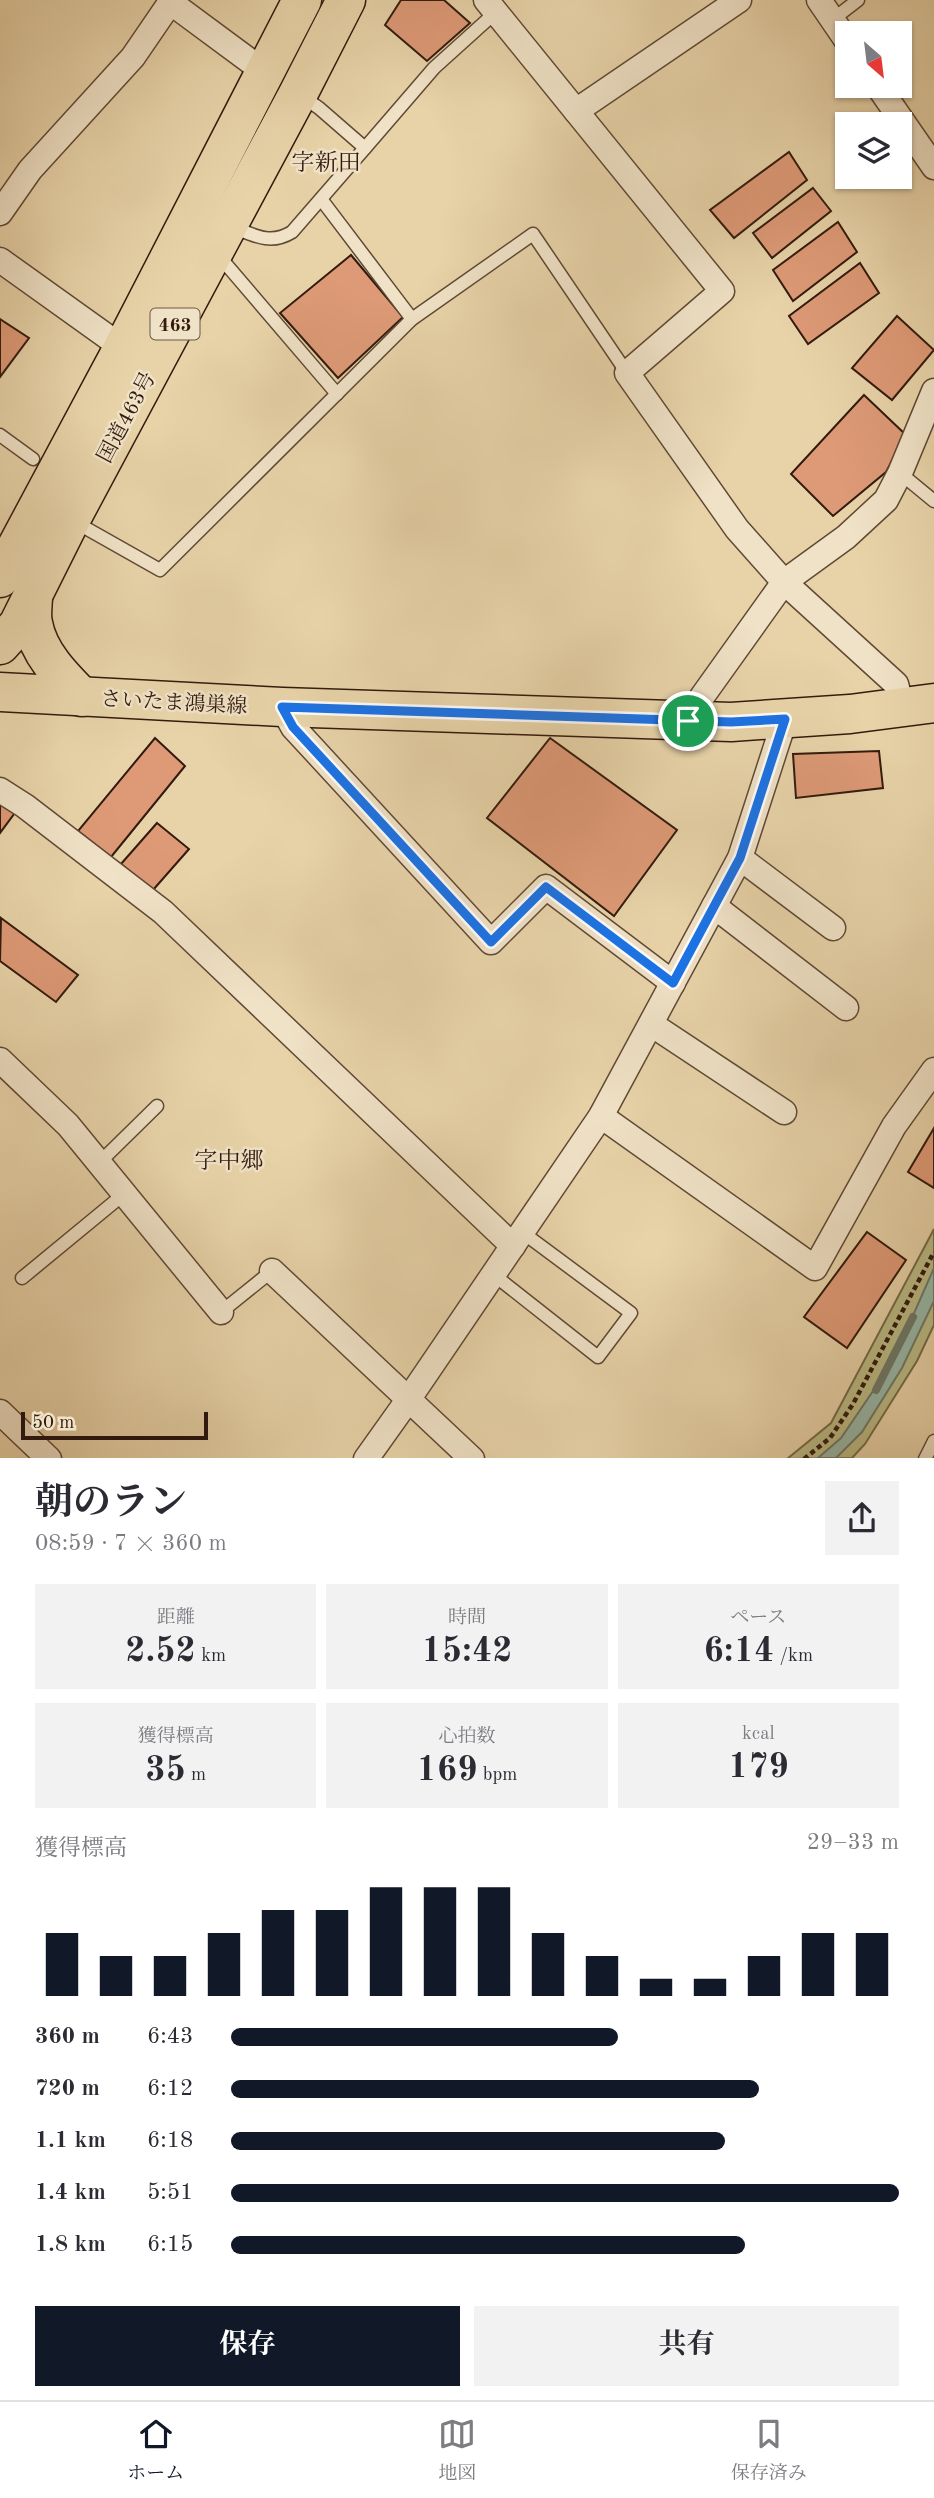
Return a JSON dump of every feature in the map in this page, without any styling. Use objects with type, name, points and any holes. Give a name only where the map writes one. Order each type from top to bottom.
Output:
[{"type":"main road","name":"国道463号","points":[[0,578],[302,0]]},
{"type":"main road","name":"国道463号","points":[[0,645],[18,625],[71,519],[346,0]]},
{"type":"main road","points":[[33,595],[33,624],[44,654],[82,697]]},
{"type":"main road","name":"さいたま鴻巣線","points":[[0,692],[282,707],[731,722],[850,714],[918,705]]},
{"type":"street","points":[[576,111],[739,0]]},
{"type":"street","points":[[0,213],[30,170],[132,57],[171,1],[266,73]]},
{"type":"street","points":[[491,6],[722,291],[627,373],[737,529],[784,582],[918,705]]},
{"type":"street","points":[[886,98],[934,167]]},
{"type":"street","points":[[0,261],[122,348]]},
{"type":"street","points":[[688,721],[699,701],[784,582],[846,537],[886,500],[934,391]]},
{"type":"street","points":[[282,707],[293,727],[491,942],[546,887],[673,983]]},
{"type":"street","points":[[366,1458],[601,1116],[740,858],[785,719]]},
{"type":"street","points":[[0,790],[25,806],[163,912],[518,1239]]},
{"type":"street","points":[[740,858],[833,928]]},
{"type":"street","points":[[714,906],[846,1008]]},
{"type":"street","points":[[650,1024],[784,1111]]},
{"type":"street","points":[[0,1060],[68,1125],[221,1312]]},
{"type":"street","points":[[601,1116],[815,1268],[894,1126],[934,1070]]},
{"type":"street","points":[[272,1271],[472,1458]]},
{"type":"street","points":[[0,1412],[49,1458]]},
{"type":"lane","points":[[825,10],[858,0]]},
{"type":"lane","points":[[222,238],[280,239],[292,232],[433,68],[491,6]]},
{"type":"lane","points":[[298,94],[319,108],[365,148]]},
{"type":"lane","points":[[321,199],[412,318]]},
{"type":"lane","points":[[71,519],[160,570],[412,318],[533,234],[627,373]]},
{"type":"lane","points":[[222,238],[337,394]]},
{"type":"lane","points":[[0,435],[33,459]]},
{"type":"lane","points":[[900,473],[934,501]]},
{"type":"lane","points":[[99,1163],[157,1106]]},
{"type":"lane","points":[[22,1278],[124,1194]]},
{"type":"lane","points":[[494,1275],[598,1357],[631,1313],[518,1239]]},
{"type":"lane","points":[[221,1312],[272,1271]]},
{"type":"lane","points":[[925,1458],[934,1441]]},
{"type":"path","points":[[804,1458],[830,1438],[853,1404],[934,1252]]},
{"type":"green space","points":[[934,1229],[934,1325],[917,1361],[865,1444],[852,1458],[788,1458],[831,1423]]},
{"type":"shaded area","points":[[934,1268],[934,1301],[902,1368],[862,1432],[836,1458],[818,1458],[841,1438],[892,1363]]},
{"type":"building","points":[[401,0],[444,0],[470,23],[427,61],[385,25]]},
{"type":"building","points":[[789,152],[807,180],[734,238],[710,210]]},
{"type":"building","points":[[813,188],[831,211],[772,258],[753,233]]},
{"type":"building","points":[[838,222],[857,252],[793,301],[773,270]]},
{"type":"building","points":[[351,255],[403,317],[338,378],[280,313]]},
{"type":"building","points":[[860,263],[879,293],[808,344],[789,316]]},
{"type":"building","points":[[897,316],[934,350],[892,400],[852,368]]},
{"type":"building","points":[[0,319],[29,338],[0,377]]},
{"type":"building","points":[[864,395],[906,435],[886,472],[833,516],[791,474]]},
{"type":"building","points":[[155,738],[185,766],[111,857],[78,831]]},
{"type":"building","points":[[550,738],[677,830],[614,916],[487,818]]},
{"type":"building","points":[[879,751],[883,788],[796,798],[793,754]]},
{"type":"building","points":[[0,799],[17,810],[0,833]]},
{"type":"building","points":[[157,823],[189,849],[153,890],[121,864]]},
{"type":"building","points":[[1,918],[78,975],[56,1002],[0,961]]},
{"type":"building","points":[[934,1128],[934,1188],[908,1172]]},
{"type":"building","points":[[867,1232],[906,1260],[847,1348],[804,1317]]},
{"type":"waterway","points":[[876,1390],[913,1317]]},
{"type":"district","name":"字新田","points":[[326,162]]},
{"type":"district","name":"字中郷","points":[[229,1160]]},
{"type":"route","points":[[282,707],[485,714],[688,721],[785,719],[740,858],[673,983],[546,887],[491,942],[293,727],[282,707]]}]
